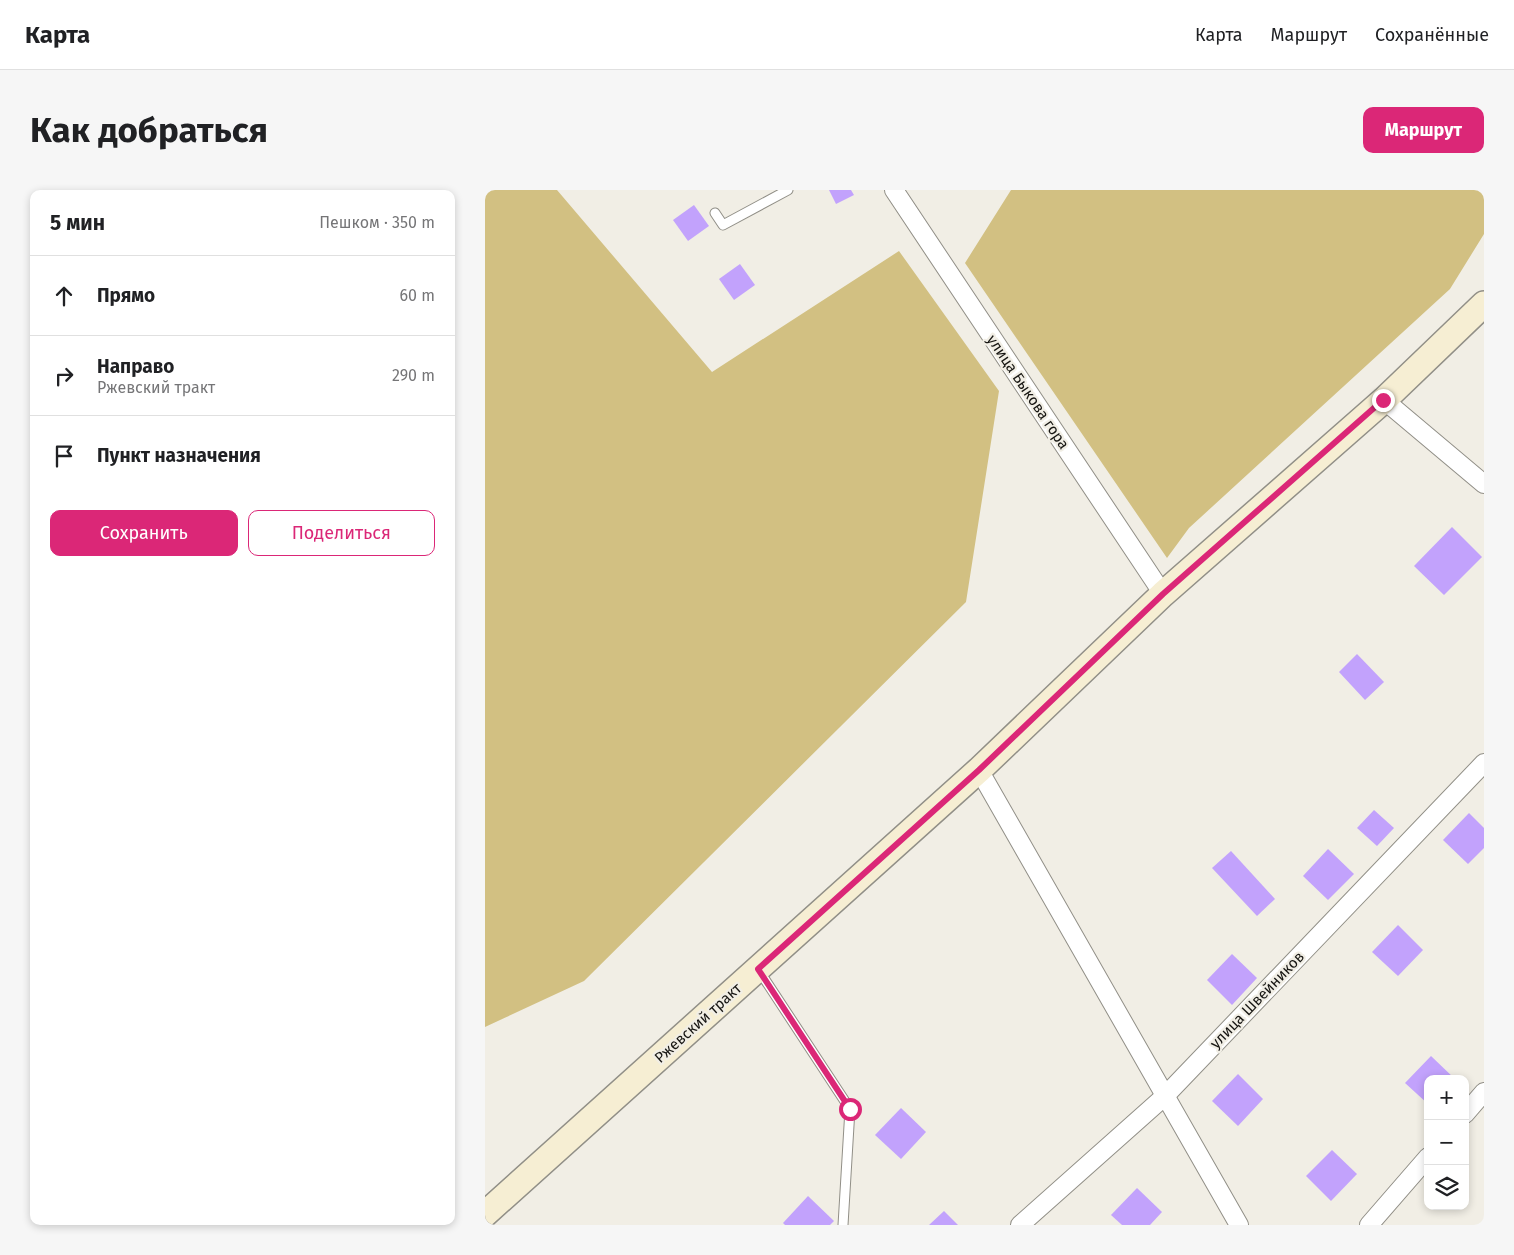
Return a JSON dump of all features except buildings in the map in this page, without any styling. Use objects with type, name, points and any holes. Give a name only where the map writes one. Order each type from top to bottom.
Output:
[{"type":"main road","name":"Ржевский тракт","points":[[485,1214],[979,770],[1163,594],[1383,400],[1484,304]]},
{"type":"street","name":"улица Быкова гора","points":[[894,190],[1163,594]]},
{"type":"street","points":[[1383,400],[1484,484]]},
{"type":"street","name":"улица Швейников","points":[[1020,1225],[1165,1096],[1484,763]]},
{"type":"street","points":[[979,770],[1239,1225]]},
{"type":"street","points":[[1469,1109],[1484,1092]]},
{"type":"street","points":[[1369,1225],[1424,1162]]},
{"type":"lane","points":[[715,213],[723,225],[788,190]]},
{"type":"lane","points":[[758,969],[850,1109],[843,1225]]},
{"type":"shaded area","points":[[485,190],[557,190],[712,372],[899,251],[999,391],[966,602],[584,981],[485,1027]]},
{"type":"shaded area","points":[[1011,190],[1484,190],[1484,234],[1450,289],[1189,528],[1167,558],[965,263]]},
{"type":"route","points":[[850,1109],[758,969],[979,770],[1163,594],[1383,400]]}]
